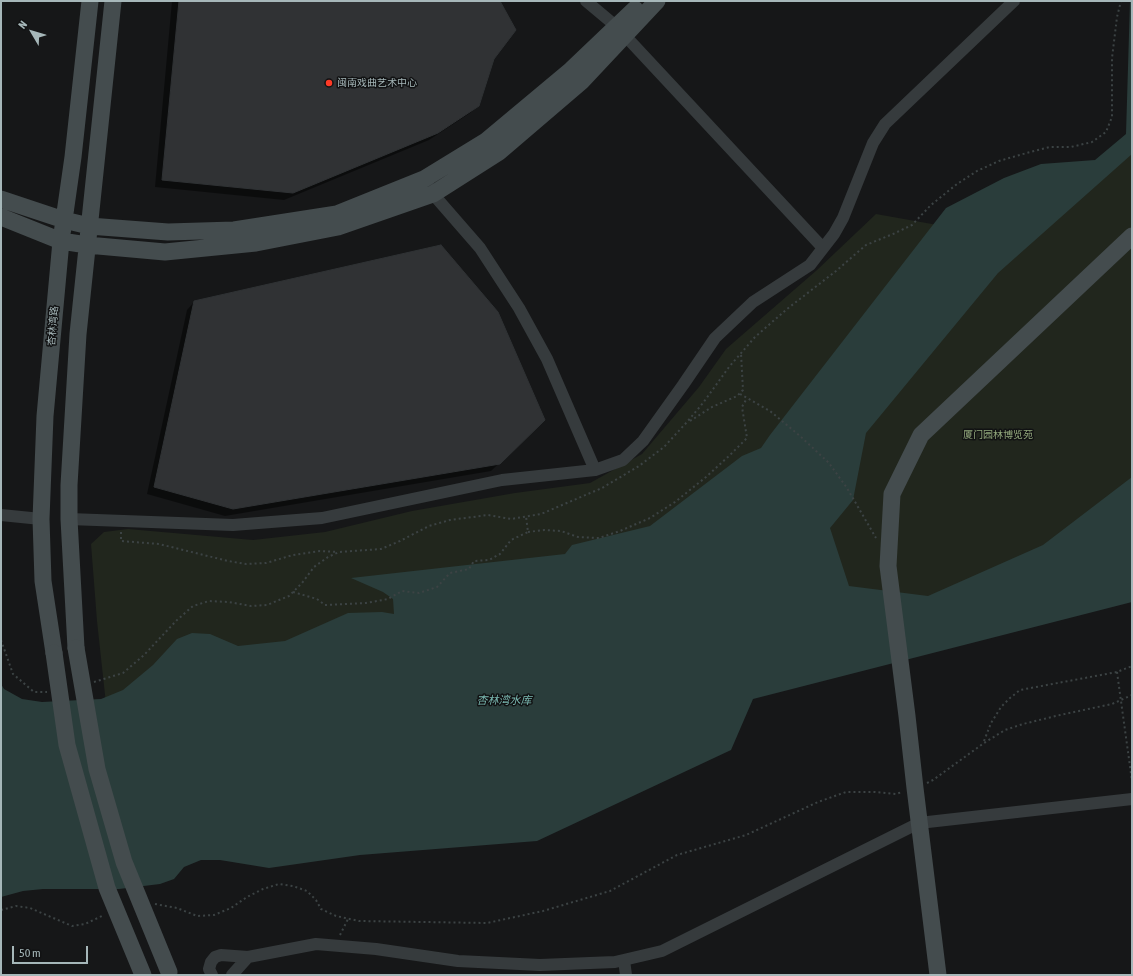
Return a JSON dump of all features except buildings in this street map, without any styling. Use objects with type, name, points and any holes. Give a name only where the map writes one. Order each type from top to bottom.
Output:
[{"type":"street","name":"杏林湾路","points":[[90,1],[73,157],[61,241],[45,416],[41,520],[43,581],[68,745],[104,880],[143,975]]},
{"type":"street","points":[[113,1],[78,334],[69,486],[69,518],[76,648],[97,769],[124,862],[169,974]]},
{"type":"street","points":[[586,1],[621,31],[823,248]]},
{"type":"street","points":[[1,217],[61,241],[87,245],[165,252],[256,243],[338,227],[433,194],[499,152],[582,81],[643,1]]},
{"type":"street","points":[[1,199],[64,220],[90,226],[168,232],[234,230],[337,214],[424,179],[486,140],[657,1]]},
{"type":"street","points":[[69,518],[233,525],[322,518],[502,480],[595,470],[623,460],[643,441],[684,385],[715,338],[753,302],[810,265],[834,234],[843,218],[873,143],[885,124],[1014,1]]},
{"type":"street","points":[[424,179],[433,194],[480,248],[519,308],[547,359],[595,470]]},
{"type":"street","points":[[938,975],[888,558],[892,494],[921,435],[1132,236]]},
{"type":"street","points":[[1,515],[41,520]]},
{"type":"street","points":[[212,975],[209,969],[211,962],[214,957],[221,954],[248,957],[316,944],[376,948],[458,960],[540,965],[615,962],[662,951],[919,823],[1132,799]]},
{"type":"street","points":[[232,975],[248,957]]},
{"type":"street","points":[[624,960],[626,975]]},
{"type":"path","points":[[122,521],[121,541],[159,544],[246,564],[266,563],[293,555],[320,551],[339,552],[381,549],[400,542],[429,526],[450,520],[488,514],[510,519],[541,514],[602,488],[639,466],[664,447],[704,403],[729,367],[760,332],[866,245],[912,225],[957,184],[977,171],[999,161],[1030,152],[1050,147],[1071,147],[1092,142],[1106,132],[1112,117],[1112,58],[1116,17],[1121,1]]},
{"type":"path","points":[[687,422],[712,407],[740,394],[743,390],[741,353]]},
{"type":"path","points":[[740,394],[770,411],[829,463],[847,488],[888,558]]},
{"type":"path","points":[[294,592],[317,599],[325,605],[366,603],[388,599],[402,591],[419,593],[437,586],[450,573],[469,569],[474,561],[489,560],[500,554],[511,540],[528,532],[544,530],[561,531],[578,537],[599,538],[620,531],[650,518],[675,502],[706,477],[747,438],[742,407],[747,398]]},
{"type":"path","points":[[526,516],[528,532]]},
{"type":"path","points":[[89,683],[123,672],[144,655],[177,620],[193,606],[209,602],[229,602],[251,606],[267,605],[289,596],[302,583],[314,567],[328,557],[339,552]]},
{"type":"path","points":[[1,640],[13,674],[34,692],[50,692]]},
{"type":"path","points":[[984,743],[991,723],[1002,707],[1020,690],[1117,672],[1132,666]]},
{"type":"path","points":[[1117,672],[1132,781]]},
{"type":"path","points":[[155,904],[177,908],[197,916],[214,915],[231,908],[263,889],[279,884],[293,886],[307,891],[316,900],[321,909],[336,916],[348,919],[359,921],[487,923],[543,911],[610,890],[677,855],[746,835],[818,802],[846,792],[896,794],[915,788],[933,780],[984,743],[1005,730],[1023,724],[1112,704],[1132,695]]},
{"type":"path","points":[[1,910],[16,906],[30,908],[72,926],[85,924],[110,914]]},
{"type":"path","points":[[335,946],[348,919]]},
{"type":"green space","name":"厦门园林博览苑","points":[[1132,138],[1132,508],[849,641],[784,495],[971,248]]},
{"type":"green space","points":[[876,214],[960,229],[778,483],[562,593],[106,704],[97,621],[91,544],[104,532],[128,529],[253,540],[325,532],[412,511],[515,493],[590,483],[642,454],[699,387],[726,349],[817,270]]},
{"type":"water","name":"杏林湾水库","points":[[1130,1],[1132,1],[1132,154],[998,273],[866,433],[853,500],[830,528],[849,586],[928,596],[1043,545],[1132,477],[1132,602],[753,699],[731,750],[537,841],[360,855],[269,868],[220,860],[201,860],[184,867],[174,879],[160,884],[119,889],[43,889],[23,891],[1,897],[1,684],[4,689],[22,699],[42,702],[101,699],[123,690],[153,665],[177,639],[192,633],[210,634],[238,646],[285,641],[348,613],[382,612],[394,614],[393,599],[383,592],[351,578],[565,554],[572,545],[650,526],[742,456],[761,448],[946,208],[1004,178],[1041,164],[1095,160],[1126,134]]},
{"type":"place","name":"闽南戏曲艺术中心","points":[[329,83]]}]
